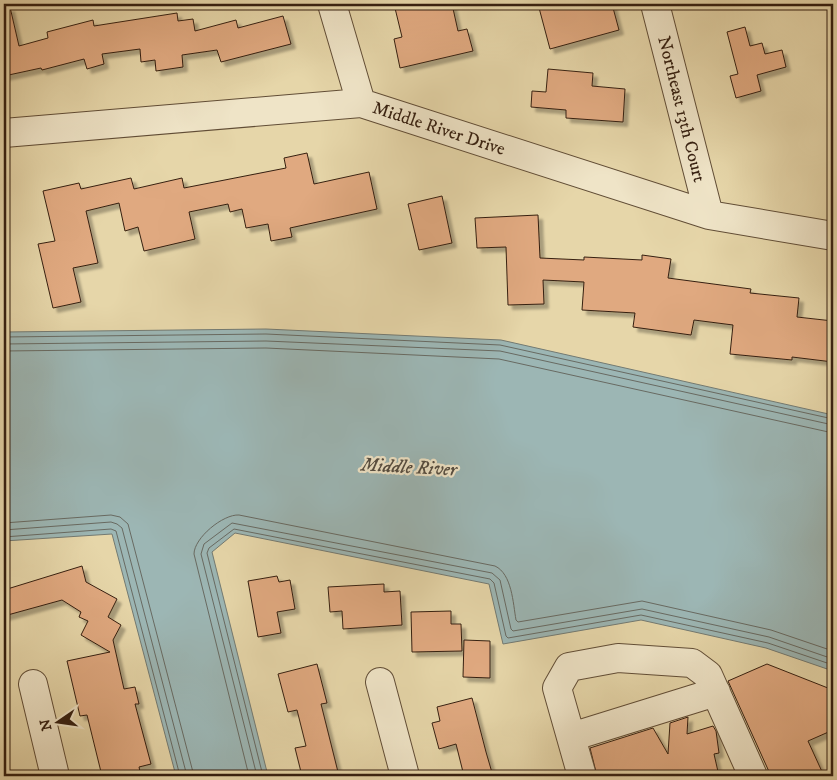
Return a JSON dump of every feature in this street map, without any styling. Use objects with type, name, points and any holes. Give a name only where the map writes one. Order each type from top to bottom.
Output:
[{"type":"street","points":[[332,4],[361,104]]},
{"type":"street","name":"Northeast 13th Court","points":[[655,4],[709,215]]},
{"type":"street","name":"Middle River Drive","points":[[4,133],[361,104],[709,215],[833,236]]},
{"type":"street","points":[[582,776],[557,688],[569,666],[618,658],[692,663],[708,675],[753,776]]},
{"type":"street","points":[[380,682],[405,776]]},
{"type":"street","points":[[32,684],[56,776]]},
{"type":"street","points":[[571,737],[716,692]]},
{"type":"water","name":"Middle River","points":[[266,329],[501,340],[833,415],[833,671],[766,648],[641,620],[503,644],[489,584],[235,533],[212,552],[268,776],[176,776],[112,534],[4,541],[4,332]]},
{"type":"building","points":[[394,4],[452,4],[458,31],[467,29],[473,51],[400,68],[394,39],[402,37]]},
{"type":"building","points":[[538,4],[612,4],[619,30],[550,49]]},
{"type":"building","points":[[10,7],[19,46],[48,38],[47,32],[93,20],[94,26],[177,13],[178,21],[193,19],[195,31],[236,20],[238,28],[283,16],[291,44],[221,62],[217,50],[182,55],[183,67],[156,71],[155,60],[141,62],[140,49],[102,54],[104,64],[87,69],[84,59],[42,70],[41,68],[4,76],[4,8]]},
{"type":"building","points":[[745,27],[750,46],[762,43],[765,54],[782,50],[786,67],[757,75],[761,91],[736,98],[730,76],[738,74],[727,32]]},
{"type":"building","points":[[548,69],[593,73],[592,86],[625,89],[623,122],[566,118],[566,110],[531,107],[532,91],[546,92]]},
{"type":"building","points":[[307,153],[314,184],[369,172],[377,209],[290,228],[292,237],[271,241],[268,224],[246,228],[242,209],[230,212],[228,204],[189,212],[195,239],[144,251],[138,227],[125,231],[119,203],[86,211],[98,263],[73,268],[81,302],[53,308],[38,244],[55,241],[43,191],[79,183],[81,189],[131,178],[134,189],[182,178],[184,188],[286,168],[284,158]]},
{"type":"building","points":[[442,196],[452,243],[419,250],[408,204]]},
{"type":"building","points":[[538,215],[540,258],[584,260],[584,257],[642,260],[642,255],[671,259],[668,278],[751,289],[750,293],[799,298],[797,317],[833,321],[833,362],[792,357],[792,360],[730,354],[733,325],[694,320],[691,335],[633,327],[635,313],[582,310],[584,282],[543,280],[544,304],[508,305],[506,247],[477,248],[475,218]]},
{"type":"building","points":[[82,566],[86,582],[117,599],[108,617],[121,625],[113,640],[124,689],[135,687],[139,704],[135,704],[151,764],[139,767],[141,776],[102,776],[87,715],[80,716],[67,661],[110,652],[81,635],[88,621],[79,617],[81,612],[62,600],[4,616],[4,590]]},
{"type":"building","points":[[277,576],[279,582],[290,580],[295,609],[277,612],[281,633],[258,637],[248,581]]},
{"type":"building","points":[[384,584],[384,592],[400,591],[402,625],[343,629],[342,611],[330,612],[328,587]]},
{"type":"building","points":[[451,611],[451,624],[461,624],[462,651],[412,652],[411,612]]},
{"type":"building","points":[[464,640],[490,641],[490,678],[463,677]]},
{"type":"building","points":[[317,664],[327,703],[321,704],[339,776],[302,776],[295,748],[306,746],[297,710],[288,712],[278,674]]},
{"type":"building","points":[[767,664],[833,690],[833,730],[808,741],[824,776],[771,776],[728,681]]},
{"type":"building","points":[[472,698],[493,776],[464,776],[456,744],[439,749],[432,723],[440,721],[437,707]]},
{"type":"building","points":[[688,717],[687,734],[713,726],[716,731],[719,753],[714,754],[719,776],[597,776],[590,748],[653,728],[668,754],[670,723]]}]
